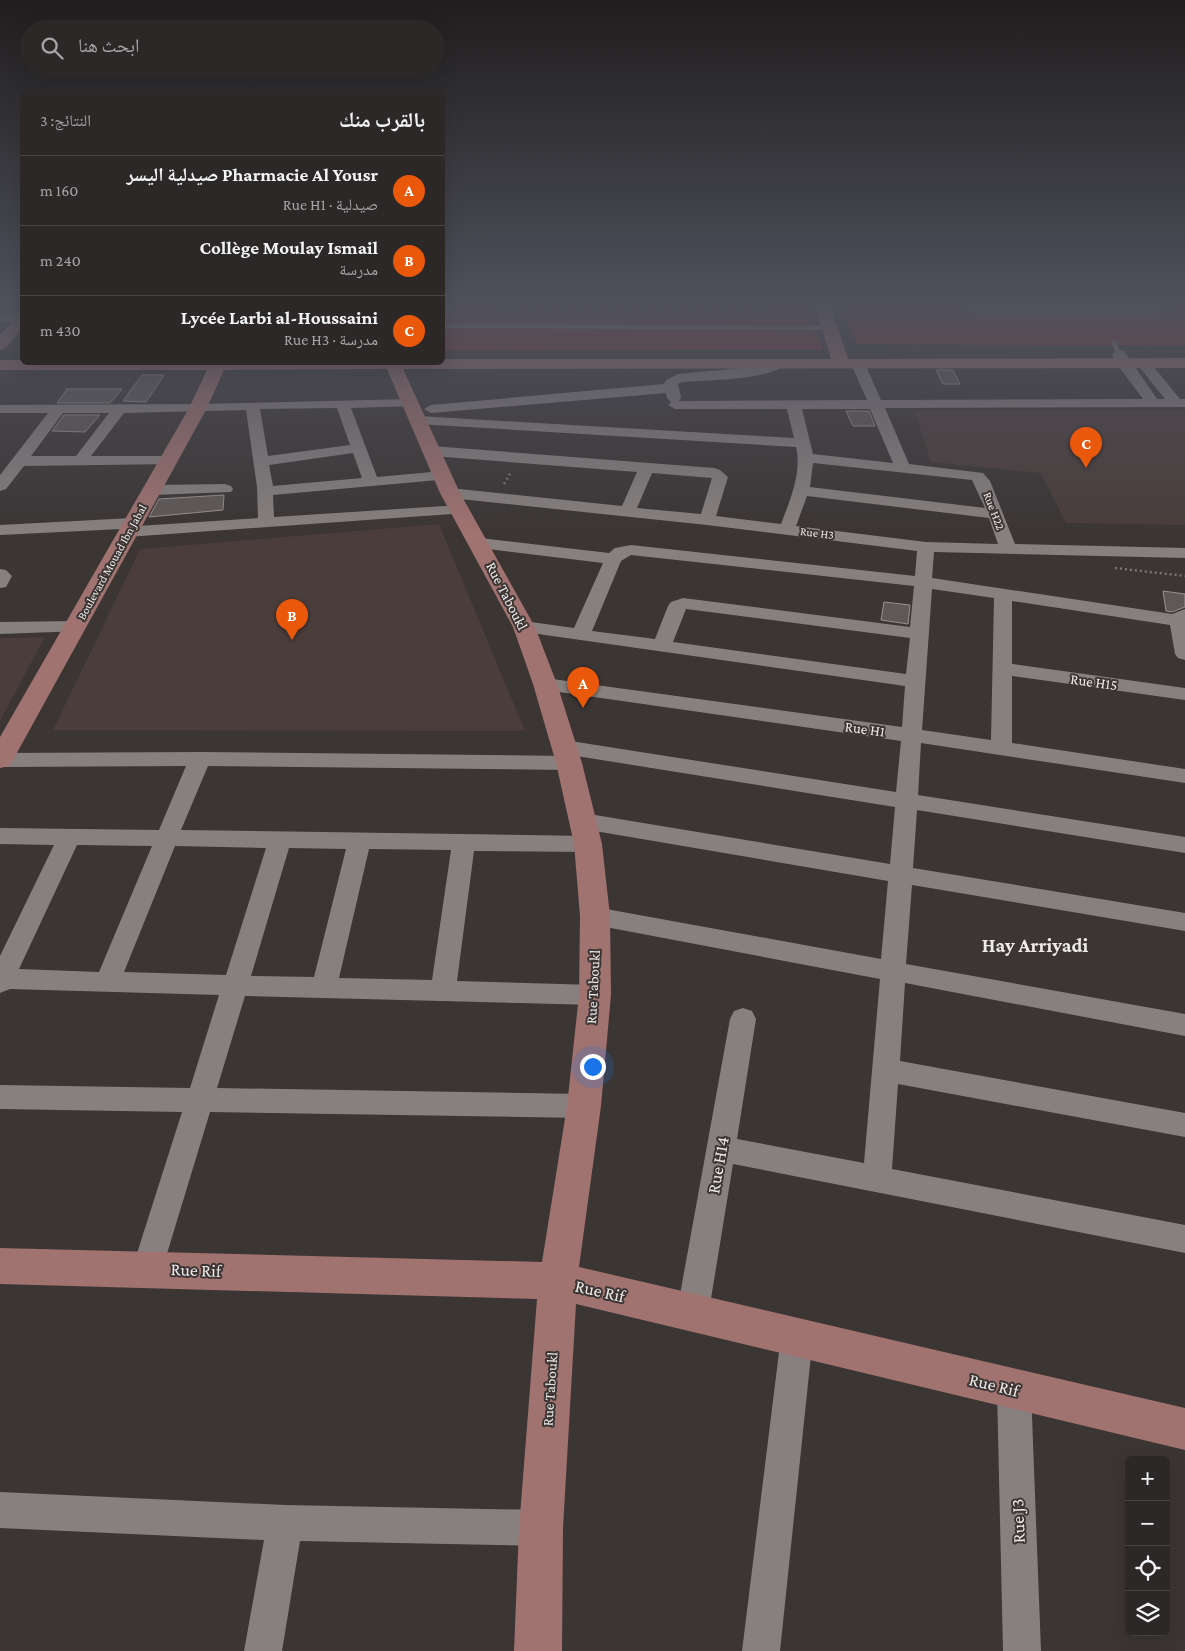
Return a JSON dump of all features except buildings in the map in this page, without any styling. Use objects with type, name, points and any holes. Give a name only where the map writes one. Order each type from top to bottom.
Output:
[{"type":"main road","name":"Boulevard Mouad Ibn Jabal","points":[[0,760],[169,461],[213,379]]},
{"type":"main road","name":"Rue Taboukl","points":[[400,379],[446,482],[524,627],[545,684],[586,832],[596,916],[595,995],[584,1106],[558,1281],[541,1528],[538,1651]]},
{"type":"main road","name":"Rue Rif","points":[[0,1266],[558,1281],[693,1311],[1014,1390],[1185,1429]]},
{"type":"street","points":[[676,379],[671,382],[681,435]]},
{"type":"street","points":[[865,379],[903,467]]},
{"type":"street","points":[[1136,379],[1153,403]]},
{"type":"street","points":[[1158,379],[1180,403]]},
{"type":"street","points":[[415,411],[672,388]]},
{"type":"street","points":[[607,394],[612,431]]},
{"type":"street","points":[[676,405],[878,406],[1180,403]]},
{"type":"street","points":[[0,409],[198,408],[252,405],[343,406],[415,411],[612,431],[681,435],[804,450],[903,467]]},
{"type":"street","points":[[252,405],[265,491],[266,524]]},
{"type":"street","points":[[343,406],[371,482]]},
{"type":"street","points":[[787,529],[801,491],[804,450],[794,406]]},
{"type":"street","points":[[0,486],[59,409]]},
{"type":"street","points":[[80,461],[119,409]]},
{"type":"street","points":[[261,461],[358,448]]},
{"type":"street","points":[[0,530],[266,524],[446,482],[520,458],[709,472],[719,475],[707,520]]},
{"type":"street","points":[[19,461],[169,461]]},
{"type":"street","name":"Rue H22","points":[[903,467],[977,476],[982,481],[1009,549]]},
{"type":"street","points":[[628,511],[646,468]]},
{"type":"street","points":[[265,491],[371,482],[446,482]]},
{"type":"street","name":"Rue H3","points":[[446,482],[496,497],[787,529],[926,547],[1185,553]]},
{"type":"street","points":[[152,490],[225,489]]},
{"type":"street","points":[[801,491],[995,514]]},
{"type":"street","points":[[480,543],[614,559]]},
{"type":"street","points":[[877,1179],[926,547]]},
{"type":"street","points":[[581,634],[614,559],[621,552],[631,550],[923,582],[1182,618],[1185,654]]},
{"type":"street","points":[[0,574],[3,576],[0,583]]},
{"type":"street","points":[[1001,748],[1004,669],[1003,594]]},
{"type":"street","points":[[662,646],[677,606],[683,603],[919,634]]},
{"type":"street","points":[[0,628],[75,627]]},
{"type":"street","points":[[524,627],[915,681]]},
{"type":"street","name":"Rue H15","points":[[1004,669],[1185,694]]},
{"type":"street","name":"Rue H1","points":[[545,684],[1001,748],[1185,776]]},
{"type":"street","points":[[0,760],[566,755],[906,800],[1185,845]]},
{"type":"street","points":[[106,982],[200,759]]},
{"type":"street","points":[[0,836],[464,842],[586,832],[900,874],[1185,922]]},
{"type":"street","points":[[70,837],[1,981],[324,987],[595,995]]},
{"type":"street","points":[[148,1269],[280,840]]},
{"type":"street","points":[[324,987],[359,841]]},
{"type":"street","points":[[443,991],[464,842]]},
{"type":"street","points":[[596,916],[1185,1025]]},
{"type":"street","name":"Rue H14","points":[[693,1311],[743,1018]]},
{"type":"street","points":[[885,1070],[1185,1125]]},
{"type":"street","points":[[0,1097],[584,1106]]},
{"type":"street","points":[[721,1149],[1185,1239]]},
{"type":"street","points":[[761,1651],[797,1336]]},
{"type":"street","name":"Rue J3","points":[[1014,1390],[1022,1651]]},
{"type":"street","points":[[0,1510],[285,1523],[541,1528]]},
{"type":"street","points":[[263,1651],[285,1523]]},
{"type":"path","points":[[496,497],[520,458]]},
{"type":"path","points":[[1108,567],[1185,576]]},
{"type":"shaded area","points":[[915,411],[1185,411],[1185,525],[1066,523],[1041,473],[931,462]]},
{"type":"shaded area","points":[[439,524],[525,731],[53,730],[140,549]]},
{"type":"shaded area","points":[[45,637],[0,721],[0,638]]},
{"type":"place","name":"Lycée Larbi al-Houssaini","points":[[1086,468]]},
{"type":"place","name":"Collège Moulay Ismail","points":[[292,640]]},
{"type":"place","name":"Pharmacie Al Yousr صيدلية اليسر","points":[[583,708]]},
{"type":"district","name":"Hay Arriyadi","points":[[1035,945]]}]
